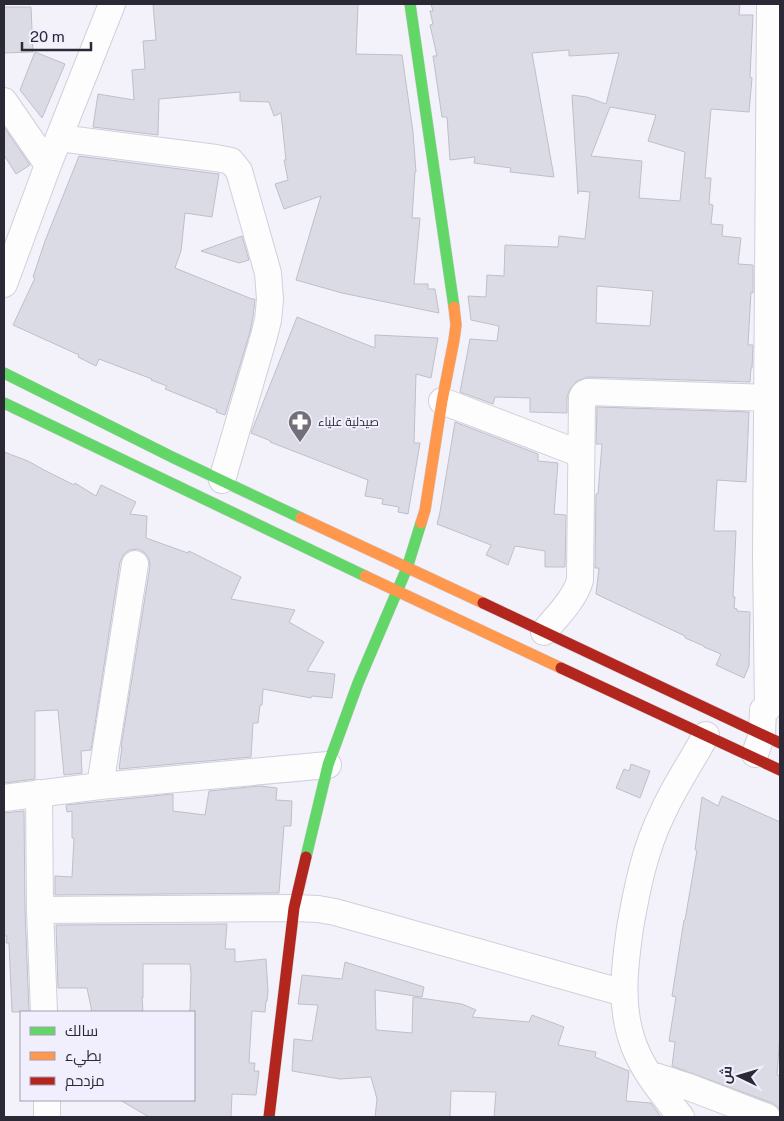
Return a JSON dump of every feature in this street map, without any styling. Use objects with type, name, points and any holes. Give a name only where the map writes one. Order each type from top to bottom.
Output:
[{"type":"main road","points":[[269,1117],[294,908],[328,765],[358,684],[407,568],[425,510],[456,325],[410,4]]},
{"type":"main road","points":[[4,373],[174,458],[771,739]]},
{"type":"main road","points":[[4,402],[396,592],[780,770]]},
{"type":"street","points":[[4,284],[48,165],[112,4]]},
{"type":"street","points":[[754,759],[771,739],[763,710],[768,708],[766,556],[768,398],[774,272],[770,4]]},
{"type":"street","points":[[4,101],[48,165]]},
{"type":"street","points":[[59,138],[216,158],[231,161],[239,171],[268,273],[270,299],[264,336],[222,480]]},
{"type":"street","points":[[544,632],[578,589],[580,580],[582,397],[584,394],[588,392],[768,398]]},
{"type":"street","points":[[442,401],[581,454]]},
{"type":"street","points":[[100,786],[135,564]]},
{"type":"street","points":[[681,1117],[640,1060],[631,1038],[624,992],[627,952],[636,893],[646,855],[663,810],[706,736]]},
{"type":"street","points":[[4,798],[100,786],[328,765]]},
{"type":"street","points":[[39,793],[40,910],[44,1011]]},
{"type":"street","points":[[40,910],[318,909],[336,912],[624,992]]},
{"type":"street","points":[[649,1074],[767,1117]]},
{"type":"street","points":[[47,1101],[47,1117]]},
{"type":"building","points":[[153,4],[358,4],[356,54],[402,55],[413,132],[416,172],[412,218],[420,218],[414,284],[428,284],[428,289],[435,289],[439,313],[342,293],[296,280],[321,196],[284,209],[275,184],[288,180],[284,160],[286,160],[281,113],[274,116],[269,102],[240,101],[240,92],[159,99],[158,135],[93,127],[98,94],[134,100],[132,70],[145,69],[143,41],[156,40]]},
{"type":"building","points":[[431,4],[740,4],[739,15],[753,15],[750,77],[752,78],[749,112],[711,109],[705,178],[711,178],[709,204],[713,205],[711,224],[723,225],[722,236],[741,238],[738,264],[753,265],[753,293],[751,292],[748,345],[753,345],[750,382],[588,377],[577,381],[570,389],[567,397],[567,413],[530,412],[530,398],[495,397],[493,404],[460,392],[470,339],[497,341],[499,326],[471,320],[468,296],[486,297],[487,275],[504,276],[505,245],[558,247],[559,236],[585,239],[590,192],[578,191],[578,194],[572,95],[587,97],[606,104],[619,53],[569,56],[569,50],[532,53],[554,177],[510,172],[511,168],[474,163],[475,157],[450,160],[447,117],[442,117],[433,56],[437,56],[430,25],[433,24],[430,11],[433,11]],"holes":[[[610,107],[656,115],[648,141],[685,152],[680,201],[639,198],[642,161],[591,156]],[[597,286],[653,291],[650,326],[596,323]]]},
{"type":"building","points":[[4,7],[31,7],[33,52],[4,53]]},
{"type":"building","points":[[35,52],[65,64],[42,118],[20,90]]},
{"type":"building","points":[[4,127],[30,165],[16,174],[4,155]]},
{"type":"building","points":[[79,156],[219,174],[212,217],[185,213],[181,251],[175,268],[255,299],[250,332],[225,415],[165,389],[167,386],[152,379],[99,359],[96,366],[78,357],[79,355],[13,325],[35,278],[33,277],[45,241]]},
{"type":"building","points":[[242,236],[249,260],[239,263],[201,251]]},
{"type":"building","points":[[297,317],[375,348],[375,335],[438,338],[431,378],[416,374],[414,443],[420,443],[408,514],[398,512],[399,507],[382,504],[383,499],[365,496],[368,480],[251,433]]},
{"type":"building","points":[[597,407],[749,412],[746,482],[717,480],[714,531],[736,531],[734,608],[737,611],[750,612],[749,666],[744,678],[716,665],[721,654],[596,594],[599,568],[595,568],[596,494],[598,494],[602,444],[596,444]]},
{"type":"building","points":[[455,422],[538,454],[538,461],[558,463],[554,514],[566,515],[565,567],[545,567],[545,551],[515,546],[508,565],[486,555],[491,545],[437,524]]},
{"type":"building","points":[[4,452],[28,461],[74,485],[75,483],[96,496],[101,485],[136,502],[130,514],[147,516],[146,538],[188,553],[189,551],[241,577],[231,599],[295,610],[289,622],[324,642],[307,671],[335,674],[332,698],[312,696],[311,698],[263,689],[258,723],[253,723],[251,757],[119,769],[150,566],[149,559],[145,553],[138,549],[130,550],[124,554],[120,562],[91,750],[81,751],[82,773],[64,775],[58,710],[35,711],[35,779],[4,783]]},
{"type":"building","points":[[631,764],[650,771],[640,798],[616,788],[624,769],[629,771]]},
{"type":"building","points":[[260,786],[277,788],[276,800],[292,801],[291,826],[284,826],[279,893],[55,895],[55,876],[72,877],[74,838],[72,838],[72,811],[67,812],[66,805],[173,794],[173,811],[205,815],[209,791]]},
{"type":"building","points":[[722,796],[780,822],[780,1033],[777,1075],[780,1076],[780,1111],[772,1103],[672,1066],[675,1042],[669,1041],[676,997],[672,996],[697,850],[695,850],[702,797],[718,806]]},
{"type":"building","points":[[24,811],[29,1011],[20,1012],[12,1012],[9,943],[6,943],[7,936],[4,936],[4,813]]},
{"type":"building","points":[[227,924],[225,949],[235,949],[235,962],[266,959],[268,991],[265,1012],[252,1011],[249,1063],[255,1063],[254,1071],[259,1071],[256,1095],[232,1094],[231,1117],[149,1117],[122,1101],[195,1101],[195,1011],[190,1011],[190,964],[143,964],[143,1011],[92,1011],[87,988],[58,988],[56,925]]},
{"type":"building","points":[[345,962],[424,987],[422,997],[375,990],[376,1030],[412,1033],[413,997],[462,1004],[476,1010],[472,1017],[529,1022],[532,1015],[564,1027],[558,1045],[596,1052],[595,1057],[629,1071],[626,1101],[651,1103],[661,1117],[494,1117],[496,1092],[451,1091],[450,1117],[375,1117],[377,1099],[371,1077],[340,1079],[292,1071],[294,1039],[312,1041],[318,1005],[298,1004],[302,975],[342,979]]},
{"type":"traffic: fast","points":[[410,4],[454,307]]},
{"type":"traffic: fast","points":[[4,373],[174,458],[301,518]]},
{"type":"traffic: fast","points":[[4,403],[365,576]]},
{"type":"traffic: fast","points":[[306,857],[328,765],[358,683],[407,568],[421,523]]},
{"type":"traffic: slow","points":[[421,523],[425,510],[442,401],[454,340],[456,325],[454,307]]},
{"type":"traffic: slow","points":[[301,518],[483,603]]},
{"type":"traffic: slow","points":[[365,576],[561,668]]},
{"type":"traffic: jam","points":[[483,603],[780,743]]},
{"type":"traffic: jam","points":[[561,668],[780,770]]},
{"type":"traffic: jam","points":[[269,1117],[294,908],[306,857]]},
{"type":"place","name":"صيدلية علياء","points":[[300,443]]}]
